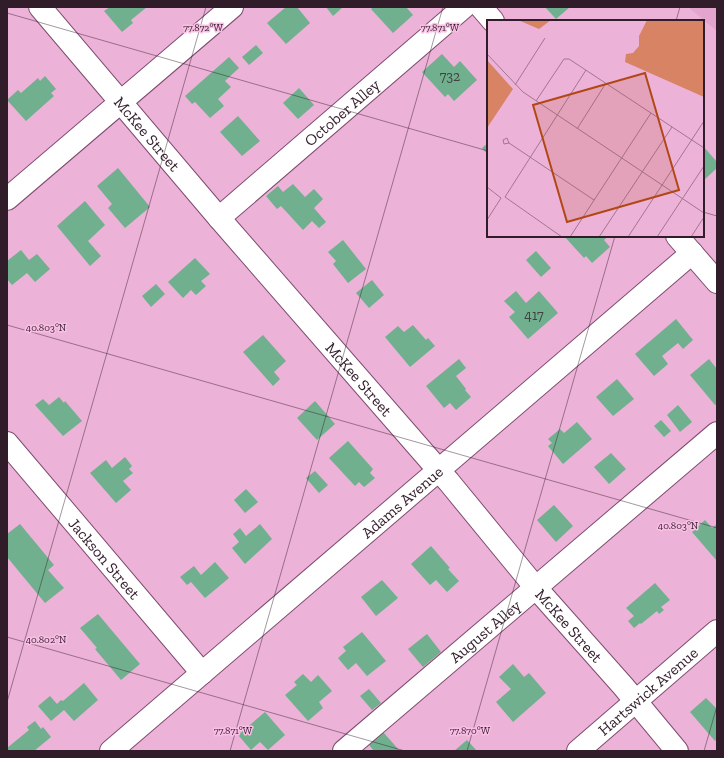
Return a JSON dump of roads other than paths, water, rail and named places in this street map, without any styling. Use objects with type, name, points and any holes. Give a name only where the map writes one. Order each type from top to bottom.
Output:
[{"type":"street","name":"McKee Street","points":[[40,7],[219,218],[438,470],[536,588],[636,701],[677,751]]},
{"type":"street","points":[[7,199],[232,7]]},
{"type":"street","name":"October Alley","points":[[219,218],[464,7]]},
{"type":"street","points":[[481,7],[492,20]]},
{"type":"street","points":[[678,237],[717,282]]},
{"type":"street","name":"Adams Avenue","points":[[111,751],[692,253]]},
{"type":"street","name":"August Alley","points":[[344,751],[717,433]]},
{"type":"street","name":"Jackson Street","points":[[7,443],[202,673]]},
{"type":"street","name":"Hartswick Avenue","points":[[578,751],[717,631]]}]
